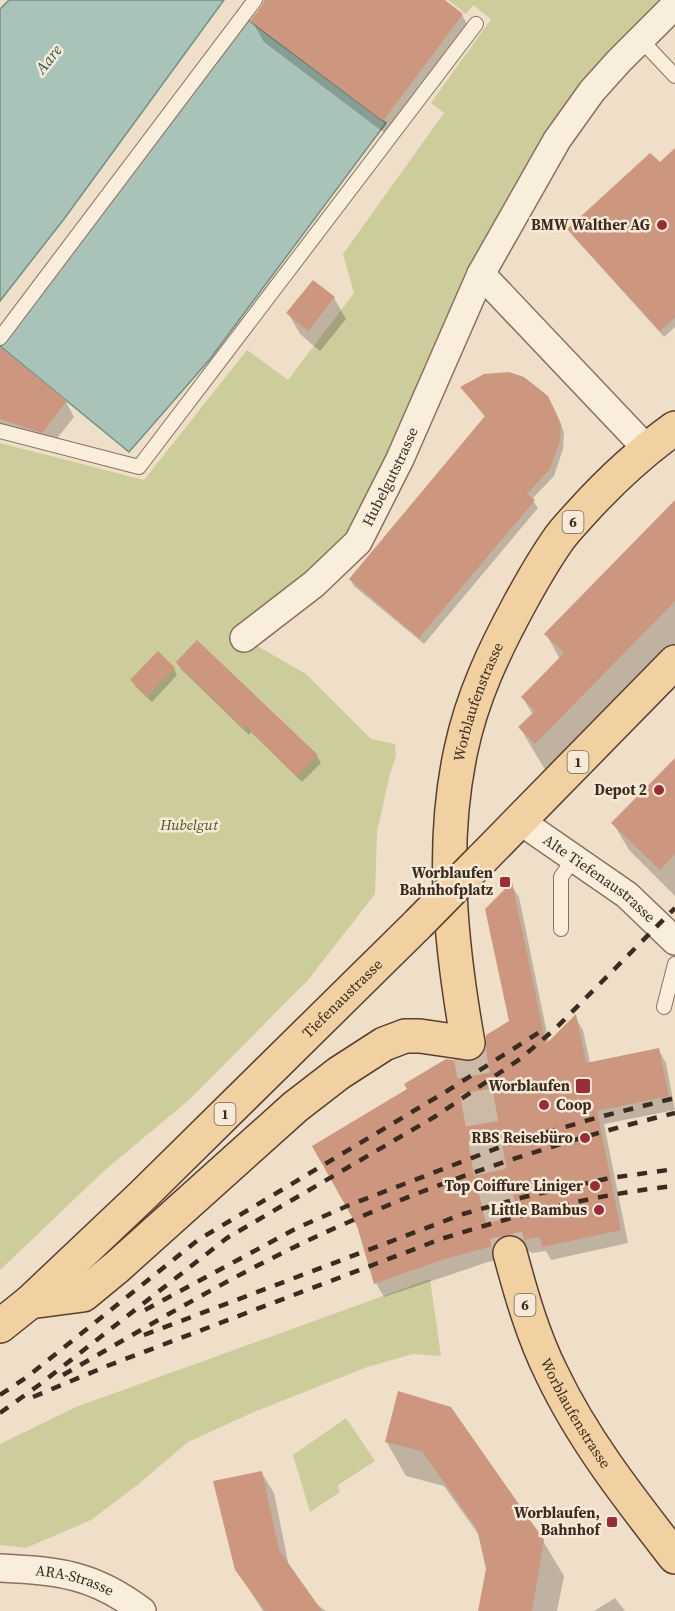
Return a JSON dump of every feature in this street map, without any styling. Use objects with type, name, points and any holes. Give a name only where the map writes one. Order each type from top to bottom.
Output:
[{"type":"main road","name":"Worblaufenstrasse","points":[[30,1302],[83,1295],[295,1107],[339,1073],[384,1044],[405,1036],[468,1043],[458,990],[450,905],[450,839],[461,750],[472,711],[494,652],[536,573],[559,538],[605,486],[646,448],[675,428]]},
{"type":"main road","name":"Tiefenaustrasse","points":[[0,1326],[30,1302],[143,1196],[418,924],[675,662]]},
{"type":"main road","name":"Worblaufenstrasse","points":[[510,1253],[522,1297],[539,1343],[568,1406],[645,1521],[675,1557]]},
{"type":"street","name":"Hubelgutstrasse","points":[[244,639],[314,584],[358,542],[400,459],[481,274],[541,168],[574,115],[619,61],[675,5]]},
{"type":"street","points":[[481,274],[646,448]]},
{"type":"street","name":"Alte Tiefenaustrasse","points":[[520,821],[627,895],[671,939],[675,940]]},
{"type":"street","name":"ARA-Strasse","points":[[0,1568],[50,1570],[82,1577],[111,1590],[142,1611]]},
{"type":"lane","points":[[0,338],[255,0]]},
{"type":"lane","points":[[0,431],[139,467],[476,24]]},
{"type":"lane","points":[[641,40],[675,76]]},
{"type":"lane","points":[[561,929],[561,877],[574,858]]},
{"type":"lane","points":[[664,1007],[675,964]]},
{"type":"green space","name":"Hubelgut","points":[[448,0],[675,0],[574,115],[358,542],[245,639],[306,674],[371,739],[395,744],[396,756],[377,832],[375,894],[308,980],[190,1099],[105,1170],[0,1270],[0,443],[144,480],[247,350],[288,380],[354,293],[343,254],[444,113],[431,103],[491,19],[473,5],[466,14]]},
{"type":"green space","points":[[430,1279],[441,1356],[413,1354],[367,1367],[254,1412],[188,1442],[91,1520],[26,1548],[0,1545],[0,1444],[76,1407]]},
{"type":"green space","points":[[346,1418],[375,1461],[338,1485],[340,1492],[310,1512],[293,1455]]},
{"type":"water","name":"Aare","points":[[9,0],[224,0],[64,219],[0,301],[0,9]]},
{"type":"water","points":[[247,19],[386,123],[210,359],[129,452],[0,346]]},
{"type":"building","points":[[264,0],[445,0],[463,14],[383,121],[250,21]]},
{"type":"building","points":[[675,148],[675,317],[660,331],[567,229],[650,153],[660,162]]},
{"type":"building","points":[[313,280],[335,297],[308,331],[286,313]]},
{"type":"building","points":[[0,347],[67,401],[42,433],[0,419]]},
{"type":"building","points":[[509,372],[524,377],[548,396],[561,424],[560,441],[550,469],[527,494],[535,500],[419,638],[349,579],[485,416],[460,387],[484,374]]},
{"type":"building","points":[[675,500],[675,601],[535,744],[518,727],[535,711],[521,697],[564,653],[544,634]]},
{"type":"building","points":[[197,640],[318,755],[297,777],[246,726],[244,729],[176,662]]},
{"type":"building","points":[[158,651],[175,668],[147,696],[130,680]]},
{"type":"building","name":"Depot 2","points":[[675,758],[675,854],[660,870],[611,823]]},
{"type":"building","points":[[512,882],[546,1044],[576,1014],[586,1063],[659,1048],[669,1096],[597,1111],[621,1230],[542,1247],[540,1237],[523,1240],[515,1235],[506,1235],[497,1239],[493,1246],[441,1260],[374,1284],[357,1226],[312,1146],[407,1089],[404,1084],[446,1059],[474,1061],[486,1048],[486,1035],[509,1021],[485,909]]},
{"type":"building","points":[[398,1391],[451,1407],[544,1540],[532,1611],[478,1611],[486,1569],[477,1529],[422,1451],[385,1442]]},
{"type":"building","points":[[262,1471],[279,1550],[322,1611],[265,1611],[235,1570],[213,1481]]},
{"type":"tunnel","points":[[468,1043],[489,1165],[510,1253]]},
{"type":"railway","points":[[0,1413],[227,1238],[436,1116],[520,1059],[555,1029],[675,908]]},
{"type":"railway","points":[[0,1395],[27,1377],[198,1240],[447,1091],[546,1028]]},
{"type":"railway","points":[[145,1310],[297,1228],[347,1206],[508,1144],[599,1117],[675,1098]]},
{"type":"railway","points":[[63,1375],[241,1274],[351,1221],[511,1160],[675,1113]]},
{"type":"railway","points":[[144,1335],[463,1214],[524,1197],[610,1178],[675,1169]]},
{"type":"railway","points":[[33,1397],[107,1366],[441,1239],[556,1206],[615,1194],[675,1186]]},
{"type":"place","name":"BMW Walther AG","points":[[662,225]]},
{"type":"place","name":"Depot 2","points":[[659,790]]},
{"type":"place","name":"Worblaufen Bahnhofplatz","points":[[505,882]]},
{"type":"place","name":"Worblaufen","points":[[583,1086]]},
{"type":"place","name":"Coop","points":[[544,1105]]},
{"type":"place","name":"RBS Reisebüro","points":[[585,1138]]},
{"type":"place","name":"Top Coiffure Liniger","points":[[595,1186]]},
{"type":"place","name":"Little Bambus","points":[[599,1210]]},
{"type":"place","name":"Worblaufen, Bahnhof","points":[[612,1522]]}]
